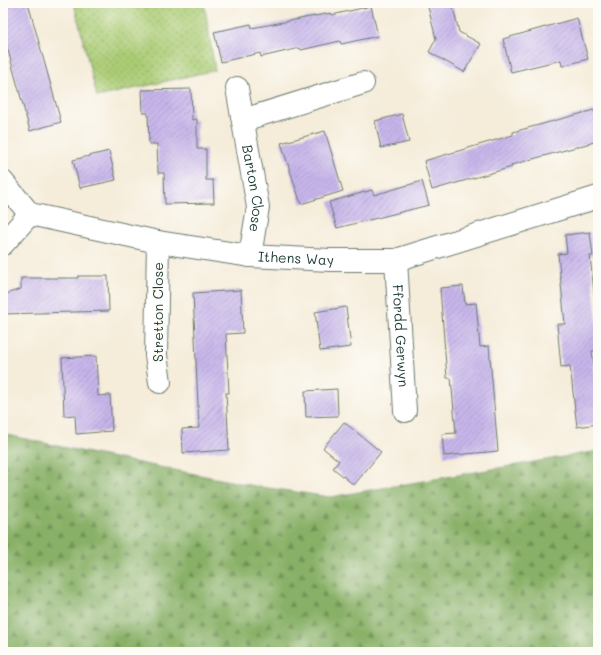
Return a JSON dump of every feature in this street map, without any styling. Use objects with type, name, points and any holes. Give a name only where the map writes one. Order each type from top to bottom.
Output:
[{"type":"street","points":[[243,120],[363,83]]},
{"type":"street","name":"Barton Close","points":[[237,88],[258,208],[250,256]]},
{"type":"street","points":[[3,182],[30,214],[3,244]]},
{"type":"street","name":"Ithens Way","points":[[30,214],[158,242],[250,256],[330,260],[396,260],[598,197]]},
{"type":"street","name":"Stretton Close","points":[[158,242],[156,355],[160,382]]},
{"type":"street","name":"Ffordd Gerwyn","points":[[396,260],[405,411]]},
{"type":"green space","points":[[74,3],[204,3],[215,70],[97,97]]},
{"type":"green space","points":[[3,434],[255,486],[330,497],[598,451],[598,647],[582,652],[10,652],[3,634]]},
{"type":"building","points":[[3,3],[28,3],[61,122],[30,131],[3,32]]},
{"type":"building","points":[[427,3],[452,3],[459,32],[481,44],[464,72],[429,52],[436,39]]},
{"type":"building","points":[[371,6],[378,36],[341,44],[340,41],[301,50],[300,48],[261,57],[260,53],[221,62],[214,32],[251,24],[252,28],[331,13],[332,15]]},
{"type":"building","points":[[577,18],[588,59],[562,66],[561,60],[511,72],[503,39]]},
{"type":"building","points":[[191,89],[192,120],[197,119],[197,149],[206,149],[206,180],[213,180],[214,203],[165,204],[164,173],[158,173],[157,144],[149,144],[148,113],[143,113],[142,90]]},
{"type":"building","points":[[594,110],[598,122],[598,141],[511,165],[512,167],[432,190],[424,161],[513,135],[513,132]]},
{"type":"building","points":[[402,114],[409,142],[381,148],[375,121]]},
{"type":"building","points":[[325,131],[343,191],[301,204],[281,143]]},
{"type":"building","points":[[109,151],[116,180],[80,188],[73,160]]},
{"type":"building","points":[[422,181],[429,205],[337,228],[329,202],[372,190],[374,195]]},
{"type":"building","points":[[590,232],[593,256],[590,256],[598,328],[598,350],[592,351],[598,394],[598,424],[577,427],[570,366],[561,367],[557,324],[565,324],[558,254],[567,253],[565,235]]},
{"type":"building","points":[[78,276],[108,276],[109,311],[3,314],[3,295],[21,289],[21,278],[78,278]]},
{"type":"building","points":[[463,286],[465,304],[476,303],[480,347],[489,346],[498,451],[444,456],[442,434],[456,433],[451,378],[447,378],[440,288]]},
{"type":"building","points":[[241,290],[243,333],[226,334],[229,393],[226,393],[229,450],[183,453],[182,429],[199,428],[193,293]]},
{"type":"building","points":[[346,307],[351,347],[320,351],[315,312]]},
{"type":"building","points":[[96,356],[98,396],[110,395],[112,431],[76,434],[75,415],[64,416],[62,358]]},
{"type":"building","points":[[337,389],[338,416],[306,417],[305,391]]},
{"type":"building","points":[[344,422],[381,452],[354,485],[333,468],[339,461],[323,448]]}]
